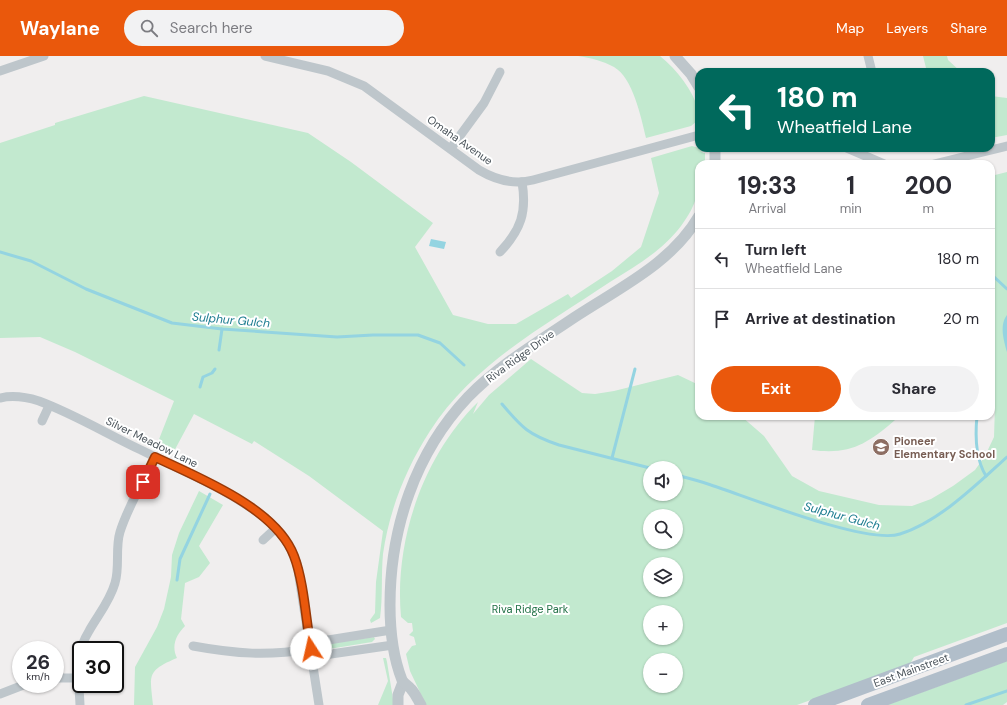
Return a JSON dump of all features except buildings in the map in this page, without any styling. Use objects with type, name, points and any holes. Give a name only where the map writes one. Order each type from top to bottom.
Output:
[{"type":"main road","name":"East Mainstreet","points":[[815,705],[1007,634]]},
{"type":"main road","name":"East Mainstreet","points":[[868,705],[1007,654]]},
{"type":"street","points":[[0,71],[44,56]]},
{"type":"street","name":"Omaha Avenue","points":[[265,56],[328,71],[358,83],[375,93],[479,170],[492,177],[511,182],[522,182],[695,135]]},
{"type":"street","points":[[675,56],[695,81]]},
{"type":"street","points":[[868,56],[871,68]]},
{"type":"street","points":[[451,148],[484,103],[500,72]]},
{"type":"street","points":[[995,149],[1007,146]]},
{"type":"street","points":[[862,152],[877,160]]},
{"type":"street","points":[[950,160],[983,152]]},
{"type":"street","points":[[500,252],[513,237],[523,214],[525,202],[522,182]]},
{"type":"street","name":"Riva Ridge Drive","points":[[398,705],[398,695],[403,682],[393,645],[391,630],[390,576],[394,545],[400,518],[410,489],[421,465],[444,427],[468,398],[488,378],[522,353],[662,260],[679,244],[695,222]]},
{"type":"street","name":"Silver Meadow Lane","points":[[0,398],[11,396],[22,397],[49,406],[155,457],[238,500],[262,516],[276,528],[290,547],[297,564],[319,705]]},
{"type":"street","points":[[42,421],[49,406]]},
{"type":"street","points":[[85,641],[107,602],[115,582],[120,532],[155,457]]},
{"type":"street","points":[[263,540],[276,528]]},
{"type":"street","points":[[193,646],[255,654],[284,653],[311,649],[322,640],[391,630]]},
{"type":"street","points":[[311,649],[324,655],[393,645]]},
{"type":"street","name":"Riva Ridge Drive","points":[[403,682],[412,689],[421,705]]},
{"type":"street","points":[[0,694],[12,689]]},
{"type":"street","points":[[79,693],[80,705]]},
{"type":"green space","points":[[578,56],[660,56],[684,81],[692,95],[695,101],[695,123],[691,126],[646,138],[635,99],[621,72],[606,63]]},
{"type":"green space","points":[[923,56],[947,56],[948,60],[957,68],[926,68]]},
{"type":"green space","points":[[144,96],[308,133],[351,162],[433,223],[415,247],[453,315],[488,324],[516,324],[568,294],[571,298],[612,271],[641,247],[659,193],[651,158],[692,146],[695,147],[695,152],[705,153],[705,160],[695,160],[694,203],[687,218],[666,243],[639,264],[536,330],[489,366],[447,407],[421,445],[406,475],[394,506],[383,554],[380,618],[371,623],[370,620],[375,613],[376,582],[383,531],[309,476],[254,441],[252,444],[194,414],[172,455],[156,447],[174,401],[75,352],[40,337],[0,338],[0,143],[55,125],[55,123]]},
{"type":"green space","points":[[995,96],[1007,98],[1007,135],[995,137]]},
{"type":"green space","name":"Riva Ridge Park","points":[[1007,172],[1007,623],[914,657],[910,664],[797,705],[426,705],[410,671],[406,654],[412,646],[416,645],[414,637],[409,635],[413,631],[412,623],[408,623],[401,617],[400,588],[402,559],[416,501],[442,448],[459,424],[478,402],[473,414],[489,395],[531,359],[582,393],[595,394],[614,391],[678,375],[695,383],[695,420],[746,420],[764,436],[792,476],[819,491],[879,505],[912,506],[931,499],[953,486],[975,470],[985,456],[994,437],[995,420],[995,175]]},
{"type":"green space","points":[[815,420],[895,420],[876,436],[857,446],[837,451],[812,450]]},
{"type":"green space","points":[[199,491],[223,505],[199,546],[210,563],[199,577],[185,583],[181,619],[185,626],[175,641],[174,649],[177,658],[160,667],[152,675],[151,687],[153,705],[134,705],[135,667],[157,627],[164,609],[171,577],[172,555],[179,533]]},
{"type":"green space","points":[[374,637],[375,639],[372,642],[329,649],[325,647],[327,644]]},
{"type":"green space","points":[[383,658],[386,658],[387,662],[394,705],[378,705],[388,681]]},
{"type":"green space","points":[[1007,661],[1007,702],[1003,705],[887,705]]},
{"type":"water","points":[[431,239],[446,242],[444,249],[429,246]]},
{"type":"water","points":[[1007,315],[1007,352],[1003,323]]},
{"type":"waterway","name":"Sulphur Gulch","points":[[0,252],[31,261],[86,289],[172,323],[222,329],[337,337],[418,335],[440,343],[464,365]]},
{"type":"waterway","points":[[995,278],[1007,289]]},
{"type":"waterway","points":[[219,350],[222,329]]},
{"type":"waterway","points":[[200,387],[203,377],[212,373],[215,369]]},
{"type":"waterway","points":[[612,458],[635,369]]},
{"type":"waterway","name":"Sulphur Gulch","points":[[502,404],[521,425],[540,438],[559,445],[643,466]]},
{"type":"waterway","points":[[977,420],[978,454],[982,469],[986,476]]},
{"type":"waterway","name":"Sulphur Gulch","points":[[683,477],[807,518],[862,533],[884,536],[900,534],[929,521],[957,501],[1007,457]]},
{"type":"waterway","points":[[177,580],[180,559],[210,494]]},
{"type":"waterway","points":[[966,705],[1007,691]]},
{"type":"place","name":"Pioneer Elementary School","points":[[881,447]]},
{"type":"route","points":[[143,482],[155,457],[233,497],[262,516],[276,528],[290,547],[297,564],[311,649]]}]
